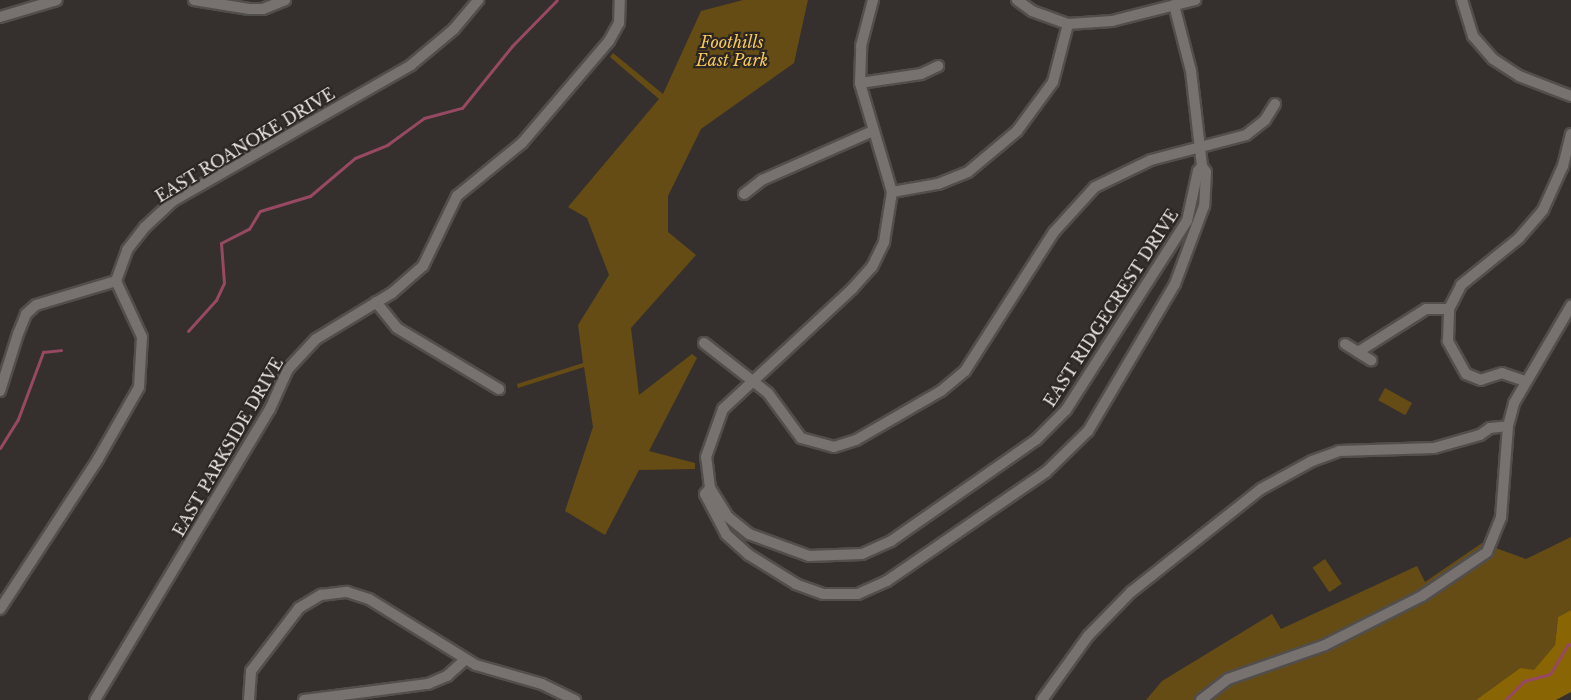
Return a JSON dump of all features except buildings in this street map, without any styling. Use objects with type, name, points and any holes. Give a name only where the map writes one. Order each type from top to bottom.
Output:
[{"type":"street","points":[[0,17],[57,0]]},
{"type":"street","points":[[194,0],[256,9],[285,0]]},
{"type":"street","name":"EAST ROANOKE DRIVE","points":[[116,281],[127,250],[166,207],[411,65],[454,29],[478,0]]},
{"type":"street","name":"EAST PARKSIDE DRIVE","points":[[95,700],[270,409],[288,369],[316,339],[411,279],[423,266],[446,213],[468,183],[522,142],[609,41],[619,23],[621,0]]},
{"type":"street","points":[[710,488],[706,457],[712,432],[723,409],[750,380],[852,289],[872,267],[885,242],[892,192],[860,83],[861,46],[873,0]]},
{"type":"street","points":[[1017,0],[1032,11],[1068,24],[1112,21],[1195,0]]},
{"type":"street","points":[[1462,0],[1473,36],[1493,59],[1519,76],[1571,96]]},
{"type":"street","name":"EAST RIDGECREST DRIVE","points":[[1174,5],[1191,70],[1202,166],[1206,172],[1204,206],[1188,256],[1088,431],[1046,472],[887,581],[858,594],[823,594],[796,584],[736,544],[712,511],[705,494],[710,488],[738,528],[809,556],[862,554],[891,541],[1036,440],[1066,410],[1187,220],[1198,171],[1202,166]]},
{"type":"street","points":[[892,192],[938,184],[968,172],[1017,131],[1053,82],[1068,24]]},
{"type":"street","points":[[860,83],[921,74],[938,66]]},
{"type":"street","points":[[704,343],[768,393],[801,438],[834,447],[856,440],[941,391],[966,371],[1054,232],[1095,187],[1151,160],[1245,135],[1265,120],[1275,104]]},
{"type":"street","points":[[744,195],[762,180],[873,131]]},
{"type":"street","points":[[1525,381],[1502,373],[1481,380],[1466,374],[1448,341],[1449,309],[1461,285],[1519,238],[1543,210],[1563,166],[1571,134]]},
{"type":"street","points":[[0,391],[26,314],[36,305],[116,281],[142,337],[139,387],[98,459],[0,609]]},
{"type":"street","points":[[376,302],[397,328],[499,389]]},
{"type":"street","points":[[1201,700],[1228,679],[1325,645],[1422,596],[1486,552],[1502,517],[1508,426],[1525,381],[1571,306]]},
{"type":"street","points":[[1358,352],[1426,309],[1449,309]]},
{"type":"street","points":[[1346,345],[1371,360]]},
{"type":"street","points":[[1042,700],[1088,636],[1131,592],[1261,489],[1312,461],[1339,452],[1434,448],[1490,428],[1508,426]]},
{"type":"street","points":[[249,700],[248,683],[259,656],[299,608],[333,592],[369,599],[466,659],[488,670],[549,687],[575,700]]},
{"type":"street","points":[[304,700],[428,684],[447,676],[466,659]]},
{"type":"green space","name":"Foothills East Park","points":[[743,0],[808,0],[794,63],[701,129],[668,196],[668,232],[696,255],[631,328],[639,395],[692,354],[697,358],[649,451],[695,463],[695,469],[639,470],[605,535],[565,511],[593,427],[584,367],[518,388],[517,384],[583,363],[578,325],[609,275],[587,218],[568,207],[659,99],[610,57],[613,53],[663,94],[701,11]]},
{"type":"green space","points":[[1385,388],[1412,403],[1405,415],[1378,400]]},
{"type":"green space","points":[[1571,537],[1571,610],[1558,617],[1555,645],[1534,671],[1520,668],[1476,700],[1146,700],[1162,681],[1272,614],[1281,629],[1417,566],[1425,582],[1482,543],[1526,559]]},
{"type":"green space","points":[[1325,559],[1342,584],[1329,592],[1313,567]]},
{"type":"shaded area","points":[[1571,610],[1571,692],[1556,700],[1476,700],[1520,668],[1534,670],[1555,645],[1558,617]]},
{"type":"waterway","points":[[188,331],[216,300],[224,283],[221,243],[249,229],[260,211],[310,196],[355,158],[387,145],[424,118],[462,108],[512,46],[557,0]]},
{"type":"waterway","points":[[0,448],[18,419],[43,352],[61,350]]},
{"type":"waterway","points":[[1505,700],[1524,681],[1550,674],[1568,644],[1571,645]]}]
